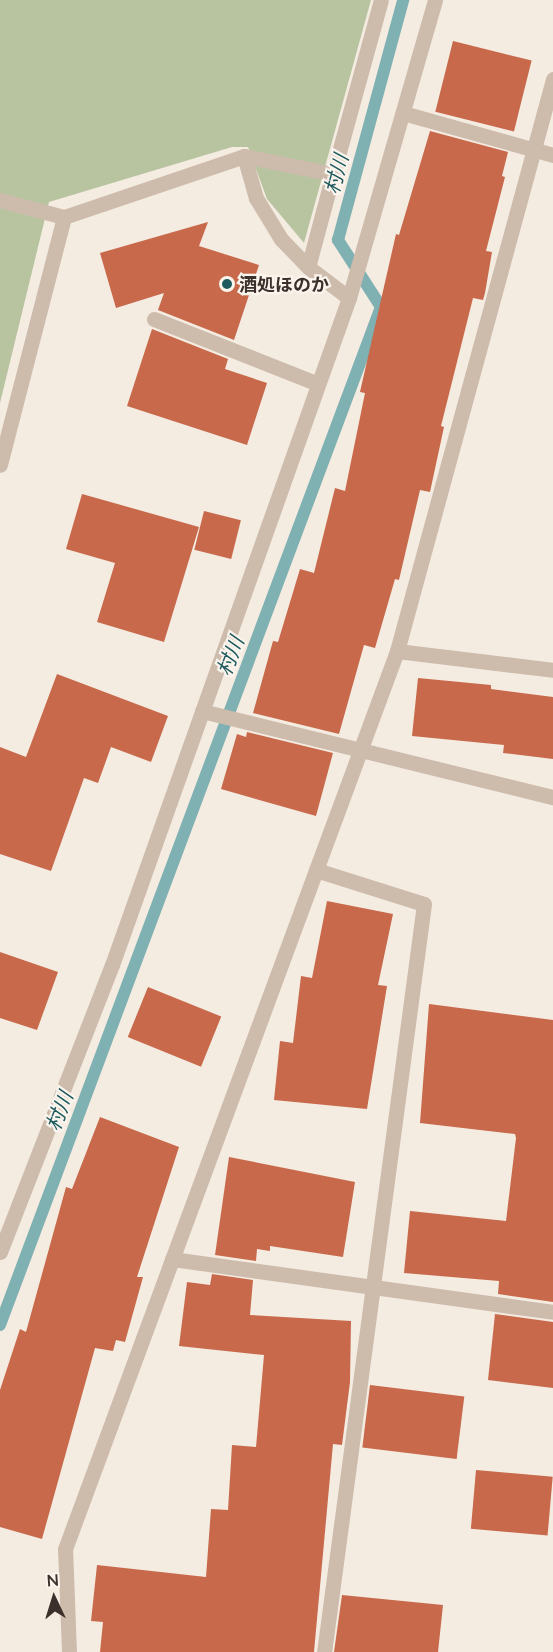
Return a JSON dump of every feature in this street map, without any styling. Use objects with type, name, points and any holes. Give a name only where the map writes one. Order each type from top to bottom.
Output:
[{"type":"street","points":[[308,267],[381,0]]},
{"type":"street","points":[[0,1252],[112,965],[349,298],[435,0]]},
{"type":"street","points":[[69,1652],[65,1549],[397,651],[553,80]]},
{"type":"street","points":[[403,113],[535,152],[553,155]]},
{"type":"street","points":[[0,200],[64,217],[244,156],[333,174]]},
{"type":"street","points":[[244,156],[256,198],[280,239],[308,267],[349,298]]},
{"type":"street","points":[[0,465],[64,217]]},
{"type":"street","points":[[154,319],[318,384]]},
{"type":"street","points":[[397,651],[553,670]]},
{"type":"street","points":[[202,711],[553,797]]},
{"type":"street","points":[[316,870],[424,904],[324,1652]]},
{"type":"street","points":[[172,1259],[553,1312]]},
{"type":"green space","points":[[0,0],[371,0],[304,243],[267,199],[248,147],[232,147],[49,202],[0,403]]},
{"type":"building","points":[[453,41],[532,61],[514,131],[435,112]]},
{"type":"building","points":[[430,131],[508,152],[502,176],[505,177],[486,251],[492,252],[485,293],[483,300],[473,298],[441,426],[444,427],[430,492],[420,490],[399,580],[395,579],[375,648],[364,645],[339,734],[253,713],[273,641],[278,642],[300,569],[314,573],[335,488],[345,491],[365,393],[360,392],[396,234],[399,235]]},
{"type":"building","points":[[208,222],[199,246],[259,265],[234,340],[158,310],[164,293],[116,308],[100,253]]},
{"type":"building","points":[[152,329],[228,359],[225,369],[267,383],[247,445],[127,406]]},
{"type":"building","points":[[82,494],[199,527],[164,642],[97,622],[115,563],[66,549]]},
{"type":"building","points":[[204,511],[241,520],[231,559],[194,550]]},
{"type":"building","points":[[57,674],[168,716],[151,762],[111,747],[98,783],[84,778],[51,871],[0,854],[0,747],[26,757]]},
{"type":"building","points":[[418,678],[491,685],[491,689],[553,697],[553,759],[503,753],[504,745],[412,736]]},
{"type":"building","points":[[247,732],[333,753],[316,816],[221,789],[237,734],[246,737]]},
{"type":"building","points":[[327,901],[393,914],[378,985],[387,986],[367,1109],[274,1100],[280,1041],[293,1043],[301,976],[312,978]]},
{"type":"building","points":[[0,952],[58,972],[37,1030],[0,1018]]},
{"type":"building","points":[[148,987],[221,1017],[201,1067],[128,1037]]},
{"type":"building","points":[[429,1004],[553,1020],[553,1302],[498,1294],[499,1281],[404,1273],[410,1211],[506,1221],[516,1138],[515,1134],[420,1123]]},
{"type":"building","points":[[100,1117],[179,1147],[137,1277],[143,1277],[125,1342],[116,1340],[113,1351],[95,1348],[42,1539],[0,1527],[0,1390],[20,1329],[26,1332],[66,1187],[72,1189]]},
{"type":"building","points":[[229,1157],[355,1182],[343,1257],[270,1246],[270,1251],[257,1249],[256,1261],[215,1255]]},
{"type":"building","points":[[212,1274],[253,1280],[250,1315],[351,1321],[350,1382],[342,1445],[333,1444],[314,1652],[100,1652],[103,1622],[91,1621],[97,1565],[206,1577],[211,1509],[228,1510],[232,1445],[256,1447],[264,1355],[179,1346],[187,1282],[210,1285]]},
{"type":"building","points":[[495,1314],[553,1322],[553,1388],[488,1380]]},
{"type":"building","points":[[370,1385],[464,1397],[457,1459],[362,1448]]},
{"type":"building","points":[[476,1470],[553,1477],[548,1535],[471,1529]]},
{"type":"building","points":[[342,1595],[443,1605],[438,1652],[334,1652]]},
{"type":"waterway","name":"村川","points":[[0,1325],[381,307],[338,240],[403,0]]},
{"type":"place","name":"酒処ほのか","points":[[227,284]]}]
